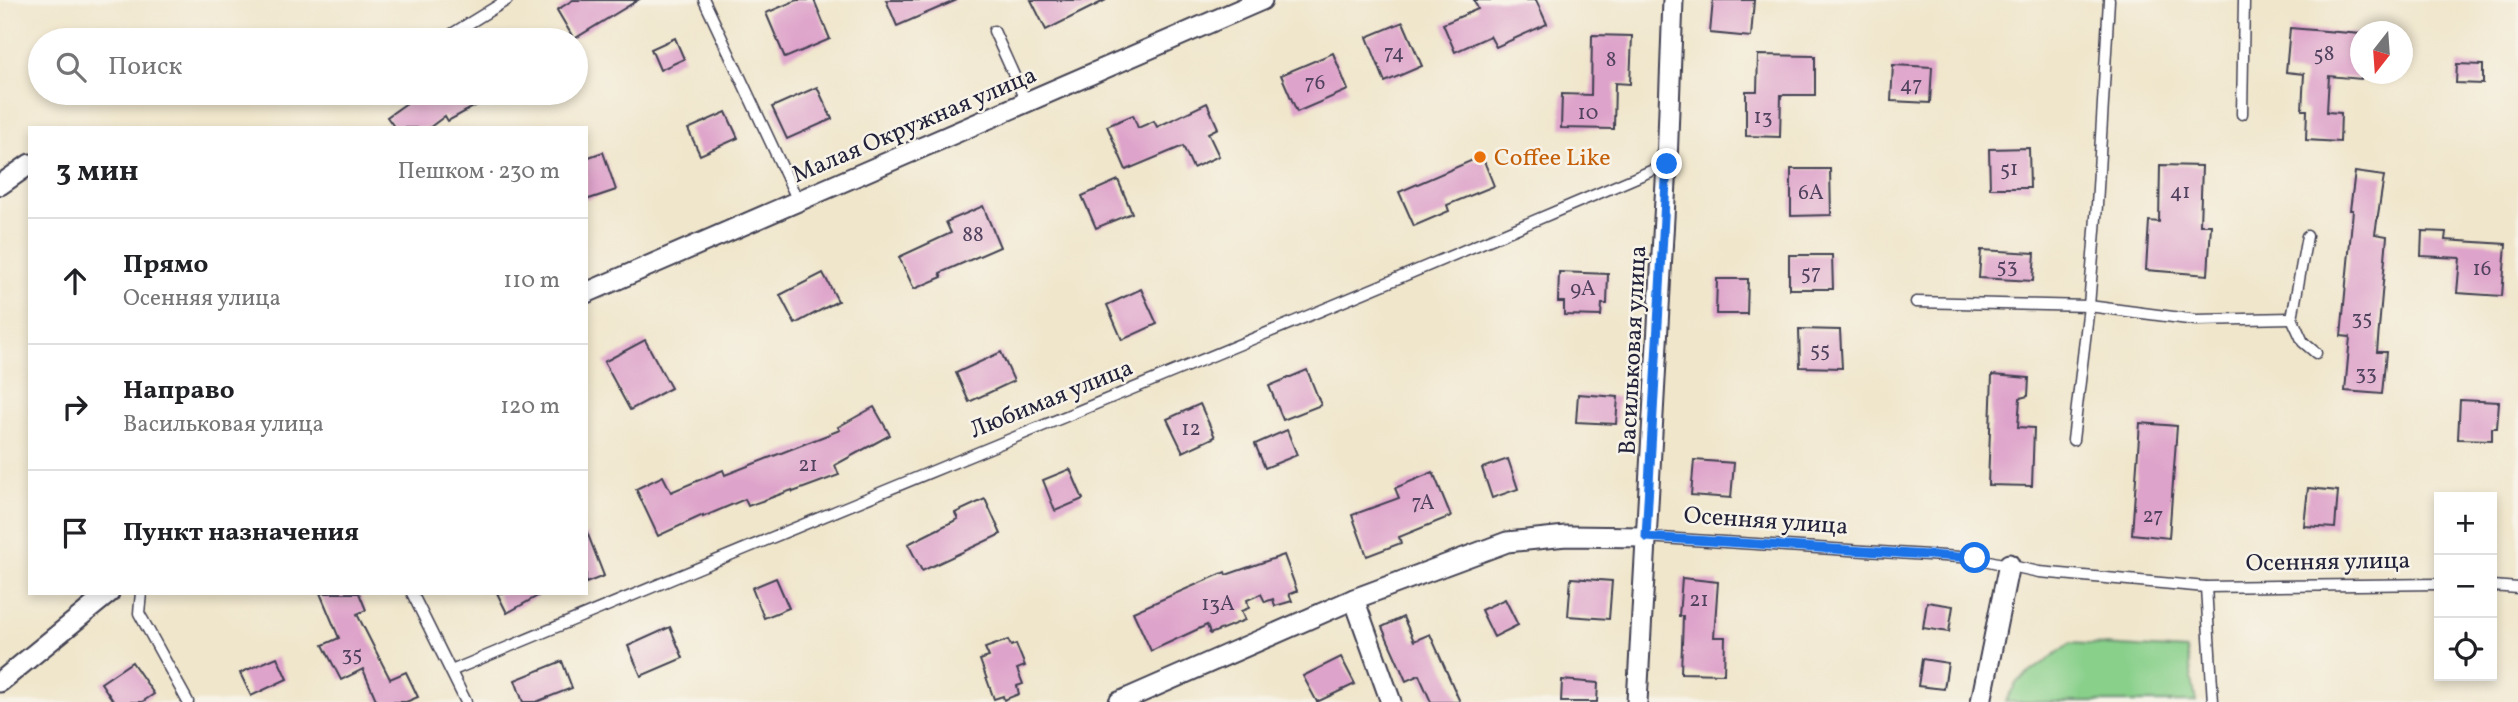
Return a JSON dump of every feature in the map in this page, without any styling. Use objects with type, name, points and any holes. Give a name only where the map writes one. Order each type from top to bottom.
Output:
[{"type":"street","name":"Васильковая улица","points":[[1637,702],[1667,164],[1673,0]]},
{"type":"street","name":"Малая Окружная улица","points":[[588,292],[1254,1]]},
{"type":"street","points":[[0,185],[28,165]]},
{"type":"street","name":"Осенняя улица","points":[[1119,702],[1354,599],[1507,542],[1566,536],[1646,537]]},
{"type":"street","points":[[1981,702],[2009,564]]},
{"type":"street","points":[[0,682],[107,595]]},
{"type":"street","points":[[1354,599],[1391,702]]},
{"type":"lane","points":[[462,28],[507,0]]},
{"type":"lane","points":[[704,0],[798,201]]},
{"type":"lane","points":[[2073,440],[2089,306],[2109,0]]},
{"type":"lane","points":[[2242,114],[2244,0]]},
{"type":"lane","points":[[994,31],[1026,102]]},
{"type":"lane","name":"Любимая улица","points":[[451,671],[877,492],[1402,278],[1667,164]]},
{"type":"lane","points":[[2307,236],[2292,318],[2303,342],[2316,353]]},
{"type":"lane","points":[[1916,302],[2089,306],[2196,320],[2292,318]]},
{"type":"lane","name":"Осенняя улица","points":[[1646,537],[1975,558],[2039,572],[2206,587],[2434,584]]},
{"type":"lane","points":[[2497,586],[2518,588]]},
{"type":"lane","points":[[2206,587],[2213,702]]},
{"type":"lane","points":[[141,595],[139,613],[188,702]]},
{"type":"lane","points":[[413,595],[466,702]]},
{"type":"green space","points":[[2071,643],[2187,650],[2196,702],[2005,702],[2017,682]]},
{"type":"building","points":[[573,0],[638,0],[588,30],[588,28],[568,28],[557,10]]},
{"type":"building","points":[[797,0],[814,0],[830,39],[785,58],[766,13]]},
{"type":"building","points":[[886,0],[957,0],[897,26]]},
{"type":"building","points":[[1031,0],[1106,0],[1046,30]]},
{"type":"building","points":[[1474,0],[1536,0],[1547,24],[1496,47],[1490,36],[1455,52],[1443,24],[1478,9]]},
{"type":"building","points":[[1713,0],[1754,0],[1751,37],[1710,33]]},
{"type":"building","points":[[1403,22],[1422,66],[1385,82],[1367,37]]},
{"type":"building","points":[[2290,28],[2350,33],[2350,78],[2329,76],[2327,112],[2341,113],[2340,142],[2306,140],[2307,110],[2302,110],[2304,74],[2286,72]]},
{"type":"building","points":[[1592,35],[1632,36],[1630,84],[1615,83],[1614,129],[1561,128],[1562,94],[1591,95]]},
{"type":"building","points":[[675,38],[684,59],[660,70],[651,49]]},
{"type":"building","points":[[1333,53],[1348,90],[1297,112],[1281,75]]},
{"type":"building","points":[[1758,55],[1815,56],[1815,95],[1781,95],[1780,137],[1746,136],[1746,91],[1757,91]]},
{"type":"building","points":[[2457,64],[2483,65],[2483,84],[2456,83]]},
{"type":"building","points":[[1893,65],[1932,67],[1930,103],[1891,101]]},
{"type":"building","points":[[817,87],[832,119],[787,139],[772,107]]},
{"type":"building","points":[[1207,103],[1218,128],[1208,133],[1219,156],[1193,168],[1183,146],[1126,170],[1107,126],[1133,115],[1138,128],[1154,121],[1157,127]]},
{"type":"building","points":[[404,105],[477,105],[448,121],[445,116],[432,126],[394,126],[387,117]]},
{"type":"building","points":[[726,112],[738,138],[700,155],[688,129]]},
{"type":"building","points":[[2029,148],[2030,188],[1990,188],[1989,149]]},
{"type":"building","points":[[603,152],[616,190],[588,199],[588,157]]},
{"type":"building","points":[[1482,156],[1494,186],[1447,205],[1449,211],[1414,226],[1399,192]]},
{"type":"building","points":[[2160,165],[2202,166],[2200,225],[2211,225],[2208,275],[2146,270],[2149,221],[2159,222]]},
{"type":"building","points":[[1791,169],[1830,169],[1831,215],[1791,216]]},
{"type":"building","points":[[2355,172],[2384,176],[2375,234],[2387,236],[2377,352],[2386,352],[2382,394],[2345,391],[2350,337],[2341,336]]},
{"type":"building","points":[[1118,180],[1132,213],[1096,228],[1082,196]]},
{"type":"building","points":[[983,206],[1000,247],[940,273],[942,277],[914,289],[899,257],[951,233],[946,222]]},
{"type":"building","points":[[2422,231],[2446,232],[2445,240],[2506,244],[2502,296],[2457,293],[2460,258],[2421,256]]},
{"type":"building","points":[[1981,250],[2035,253],[2033,281],[1979,278]]},
{"type":"building","points":[[1789,255],[1832,255],[1833,289],[1789,289]]},
{"type":"building","points":[[1559,272],[1608,274],[1607,304],[1602,304],[1601,316],[1564,315],[1564,302],[1558,302]]},
{"type":"building","points":[[823,273],[838,301],[795,324],[780,295]]},
{"type":"building","points":[[1717,279],[1748,279],[1747,314],[1716,314]]},
{"type":"building","points":[[1141,289],[1157,324],[1122,340],[1107,305]]},
{"type":"building","points":[[1799,329],[1840,330],[1842,368],[1800,367]]},
{"type":"building","points":[[645,340],[671,388],[630,410],[604,362]]},
{"type":"building","points":[[1001,352],[1014,381],[969,402],[956,373]]},
{"type":"building","points":[[1307,370],[1321,405],[1283,420],[1269,386]]},
{"type":"building","points":[[1992,375],[2029,378],[2028,396],[2020,398],[2018,427],[2034,428],[2032,486],[1988,485]]},
{"type":"building","points":[[1578,394],[1618,397],[1616,424],[1576,422]]},
{"type":"building","points":[[2460,400],[2499,402],[2497,428],[2492,428],[2492,440],[2458,439]]},
{"type":"building","points":[[1200,404],[1215,437],[1183,452],[1167,419]]},
{"type":"building","points":[[874,407],[890,435],[835,465],[839,475],[793,492],[792,490],[748,506],[745,499],[658,536],[636,489],[663,476],[671,492],[723,470],[725,475],[840,430],[838,427]]},
{"type":"building","points":[[2140,423],[2177,426],[2169,538],[2132,534]]},
{"type":"building","points":[[1287,430],[1297,455],[1265,468],[1255,444]]},
{"type":"building","points":[[1508,459],[1518,489],[1492,498],[1482,468]]},
{"type":"building","points":[[1694,460],[1734,463],[1731,498],[1691,495]]},
{"type":"building","points":[[1070,469],[1083,499],[1055,511],[1043,480]]},
{"type":"building","points":[[1433,472],[1451,516],[1399,537],[1401,543],[1367,556],[1352,515],[1399,498],[1395,488]]},
{"type":"building","points":[[2308,488],[2338,491],[2335,528],[2304,526]]},
{"type":"building","points":[[985,499],[1001,534],[922,571],[908,544],[958,519],[955,513]]},
{"type":"building","points":[[588,535],[604,576],[588,582]]},
{"type":"building","points":[[1284,555],[1297,591],[1289,594],[1292,601],[1275,606],[1273,599],[1265,602],[1261,594],[1247,600],[1249,608],[1241,611],[1245,620],[1210,634],[1207,625],[1151,651],[1133,612],[1225,572],[1226,575]]},
{"type":"building","points":[[776,578],[789,608],[764,618],[752,588]]},
{"type":"building","points":[[1571,578],[1612,581],[1609,619],[1568,616]]},
{"type":"building","points":[[1682,578],[1718,582],[1714,637],[1725,637],[1724,674],[1681,673],[1683,616],[1679,616]]},
{"type":"building","points":[[321,595],[360,595],[366,610],[357,614],[390,679],[406,672],[418,697],[406,702],[377,702],[363,669],[341,680],[323,645],[339,638]]},
{"type":"building","points":[[498,595],[539,595],[507,613]]},
{"type":"building","points":[[1505,599],[1518,625],[1494,637],[1481,610]]},
{"type":"building","points":[[1927,602],[1953,606],[1949,632],[1923,628]]},
{"type":"building","points":[[1403,617],[1414,641],[1430,634],[1460,702],[1431,702],[1419,675],[1406,681],[1382,627]]},
{"type":"building","points":[[670,627],[683,658],[641,676],[628,646]]},
{"type":"building","points":[[1008,640],[1011,646],[1016,644],[1025,666],[1017,669],[1023,684],[1017,686],[1019,694],[1004,700],[1003,696],[994,699],[980,660],[989,657],[985,648]]},
{"type":"building","points":[[277,657],[287,679],[251,696],[240,673]]},
{"type":"building","points":[[1341,657],[1355,684],[1317,702],[1303,676]]},
{"type":"building","points":[[1922,659],[1948,663],[1944,689],[1918,686]]},
{"type":"building","points":[[562,661],[572,688],[536,702],[523,702],[515,680]]},
{"type":"building","points":[[132,662],[154,694],[142,702],[114,702],[101,683]]},
{"type":"building","points":[[1562,680],[1598,683],[1597,702],[1561,702]]},
{"type":"place","name":"Coffee Like","points":[[1480,157]]},
{"type":"route","points":[[1667,164],[1646,537],[1975,558]]}]
